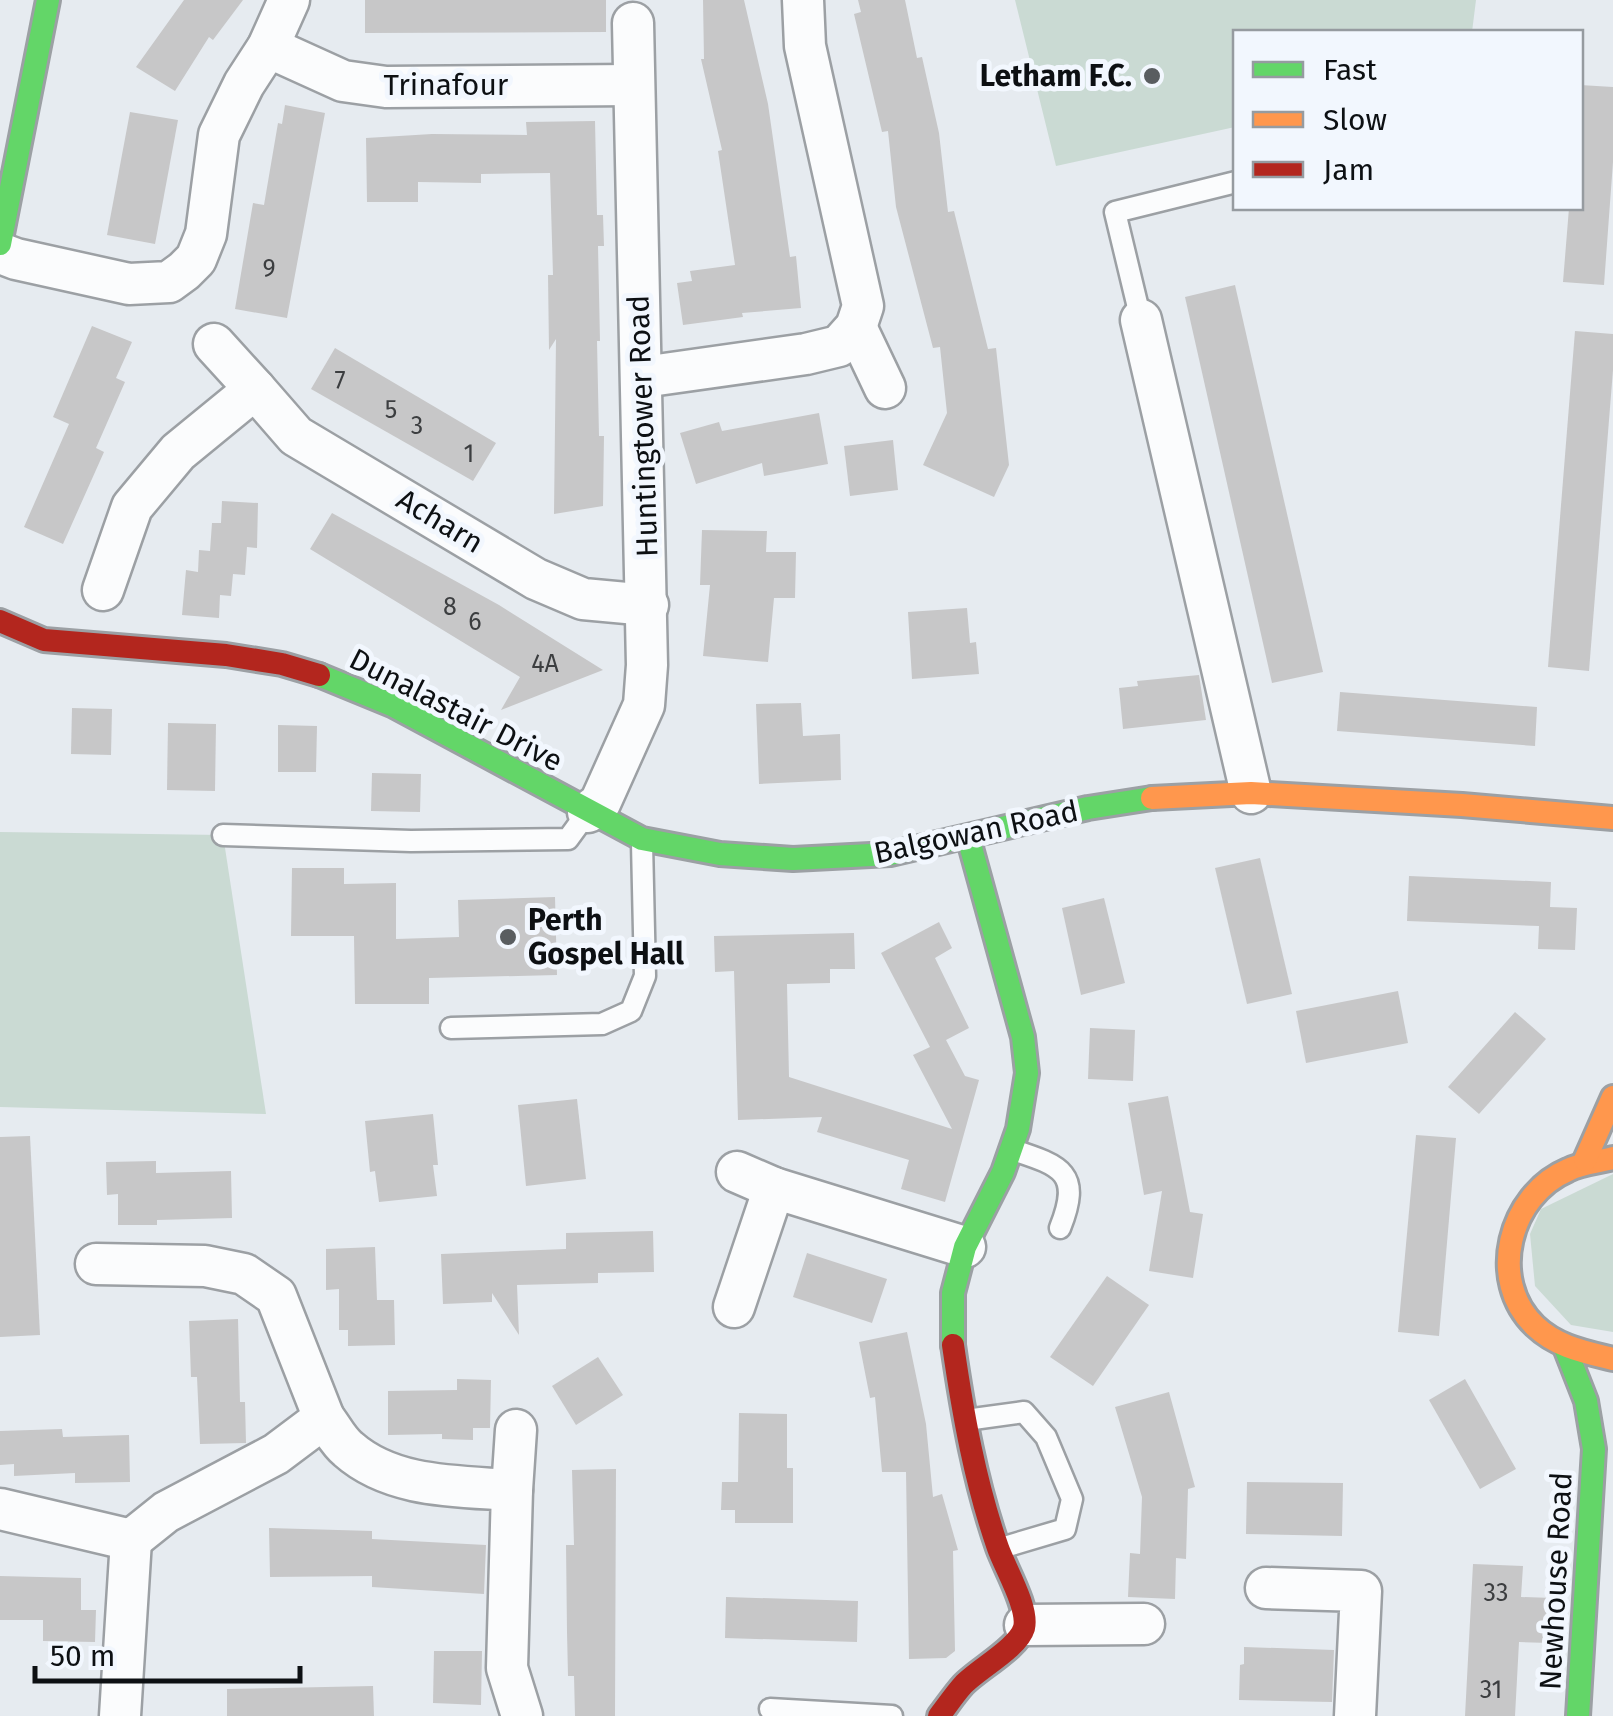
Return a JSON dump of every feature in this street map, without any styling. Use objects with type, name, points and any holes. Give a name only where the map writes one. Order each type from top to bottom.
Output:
[{"type":"street","points":[[0,244],[48,0]]},
{"type":"street","points":[[0,253],[16,260],[129,284],[170,282],[196,260],[206,234],[219,136],[244,84],[268,47],[288,0]]},
{"type":"street","points":[[643,378],[806,354],[839,346],[856,327],[864,306],[806,46],[802,0]]},
{"type":"street","name":"Huntingtower Road","points":[[588,812],[600,804],[644,705],[648,605],[633,23]]},
{"type":"street","name":"Trinafour","points":[[268,47],[343,81],[386,87],[632,85]]},
{"type":"street","points":[[1141,320],[1251,793]]},
{"type":"street","points":[[856,327],[885,388]]},
{"type":"street","name":"Acharn","points":[[214,344],[296,436],[536,579],[583,599],[648,605]]},
{"type":"street","points":[[103,590],[132,507],[178,452],[255,389]]},
{"type":"street","name":"Dunalastair Drive","points":[[0,621],[44,640],[226,655],[282,664],[340,681],[392,705],[588,812]]},
{"type":"street","name":"Balgowan Road","points":[[588,812],[642,839],[720,854],[793,859],[890,854],[1088,808],[1157,797],[1251,793],[1613,818]]},
{"type":"street","points":[[939,1716],[963,1684],[1018,1638],[1025,1625],[1023,1610],[998,1549],[964,1420],[952,1340],[953,1293],[964,1247],[1011,1150],[1027,1072],[1023,1037],[968,837]]},
{"type":"street","points":[[1584,1160],[1613,1097]]},
{"type":"street","points":[[1613,1158],[1584,1160],[1557,1172],[1533,1192],[1516,1218],[1508,1248],[1509,1279],[1520,1308],[1540,1333],[1566,1350],[1589,1358],[1613,1359]]},
{"type":"street","points":[[737,1172],[774,1188],[964,1247]]},
{"type":"street","points":[[734,1308],[774,1188]]},
{"type":"street","points":[[96,1264],[206,1266],[244,1274],[276,1296],[324,1418],[346,1447],[377,1470],[433,1484],[512,1490]]},
{"type":"street","name":"Newhouse Road","points":[[1566,1350],[1586,1401],[1594,1449],[1578,1716]]},
{"type":"street","name":"Newhouse Road","points":[[1594,1449],[1613,1372]]},
{"type":"street","points":[[120,1716],[132,1540],[166,1512],[276,1454],[324,1418]]},
{"type":"street","points":[[516,1430],[507,1668],[522,1716]]},
{"type":"street","points":[[0,1509],[132,1540]]},
{"type":"street","points":[[1266,1588],[1361,1591],[1355,1716]]},
{"type":"street","points":[[1025,1625],[1144,1624]]},
{"type":"lane","points":[[1141,320],[1115,212],[1233,183]]},
{"type":"lane","points":[[223,835],[411,841],[568,840],[588,812]]},
{"type":"lane","points":[[452,1028],[602,1024],[631,1010],[644,976],[642,839]]},
{"type":"lane","points":[[1011,1150],[1054,1164],[1068,1180],[1070,1202],[1060,1228]]},
{"type":"lane","points":[[964,1420],[1024,1412],[1046,1437],[1072,1499],[1065,1529],[998,1549]]},
{"type":"lane","points":[[770,1709],[892,1716]]},
{"type":"shaded area","name":"Letham F.C.","points":[[1015,0],[1476,0],[1472,30],[1233,30],[1233,127],[1056,166]]},
{"type":"shaded area","points":[[0,832],[223,835],[266,1114],[0,1107]]},
{"type":"shaded area","points":[[1613,1174],[1613,1332],[1571,1325],[1535,1286],[1530,1234],[1541,1209]]},
{"type":"building","points":[[184,0],[243,0],[213,40],[209,37],[175,91],[136,67]]},
{"type":"building","points":[[365,0],[606,0],[606,32],[365,33]]},
{"type":"building","points":[[703,0],[744,0],[768,104],[790,257],[796,256],[801,308],[742,313],[743,317],[683,325],[677,283],[692,281],[690,271],[735,265],[718,151],[722,150],[701,59]]},
{"type":"building","points":[[858,0],[905,0],[917,58],[922,57],[939,133],[948,212],[954,211],[988,349],[996,348],[1009,465],[994,497],[923,465],[947,413],[940,347],[933,348],[896,207],[888,131],[882,132],[854,14],[861,12]]},
{"type":"building","points":[[1583,85],[1613,87],[1613,162],[1604,285],[1563,282],[1569,210],[1583,210]]},
{"type":"building","points":[[285,105],[325,113],[287,318],[235,309],[253,203],[264,205],[278,123],[282,124]]},
{"type":"building","points":[[130,112],[178,120],[155,244],[107,235]]},
{"type":"building","points":[[595,121],[597,215],[603,215],[604,246],[598,246],[597,341],[599,436],[604,436],[603,506],[554,514],[556,339],[549,350],[548,275],[553,275],[550,173],[481,174],[481,183],[418,182],[418,202],[367,202],[366,138],[527,135],[526,122]]},
{"type":"building","points":[[1235,285],[1323,672],[1272,683],[1185,297]]},
{"type":"building","points":[[92,326],[132,342],[116,378],[125,382],[96,448],[104,452],[63,544],[24,527],[69,424],[53,417]]},
{"type":"building","points":[[1575,331],[1613,334],[1589,671],[1548,667]]},
{"type":"building","points":[[335,348],[496,443],[473,481],[311,389]]},
{"type":"building","points":[[819,413],[828,464],[764,476],[762,463],[696,484],[680,433],[719,422],[722,431]]},
{"type":"building","points":[[893,440],[898,490],[850,496],[844,446]]},
{"type":"building","points":[[222,501],[258,503],[257,548],[247,547],[245,575],[233,574],[231,596],[220,595],[219,618],[182,615],[186,570],[198,572],[199,550],[210,551],[212,523],[221,523]]},
{"type":"building","points":[[332,513],[499,605],[603,670],[501,710],[520,677],[310,549]]},
{"type":"building","points":[[702,530],[767,531],[766,552],[796,552],[795,598],[774,598],[768,662],[703,656],[710,585],[700,585]]},
{"type":"building","points":[[967,608],[970,643],[976,642],[979,674],[912,679],[908,612]]},
{"type":"building","points":[[1199,675],[1206,720],[1123,729],[1119,688],[1138,686],[1137,681]]},
{"type":"building","points":[[1340,692],[1537,707],[1535,746],[1337,731]]},
{"type":"building","points":[[801,703],[803,736],[840,734],[841,780],[759,784],[756,704]]},
{"type":"building","points":[[72,708],[112,709],[111,755],[71,754]]},
{"type":"building","points":[[168,723],[216,724],[215,791],[167,790]]},
{"type":"building","points":[[278,725],[317,726],[316,772],[278,772]]},
{"type":"building","points":[[372,773],[421,774],[420,812],[371,811]]},
{"type":"building","points":[[1260,858],[1292,994],[1247,1004],[1215,868]]},
{"type":"building","points":[[292,868],[344,868],[344,884],[396,883],[396,939],[459,937],[458,900],[555,897],[557,975],[429,978],[429,1004],[355,1004],[354,936],[291,936]]},
{"type":"building","points":[[1409,876],[1551,882],[1550,907],[1577,908],[1575,950],[1538,949],[1539,926],[1407,921]]},
{"type":"building","points":[[1104,898],[1125,983],[1081,995],[1062,908]]},
{"type":"building","points":[[939,922],[952,948],[935,958],[969,1028],[946,1040],[965,1076],[979,1080],[945,1202],[901,1189],[909,1160],[817,1132],[822,1117],[738,1120],[734,971],[715,972],[714,936],[854,933],[855,969],[830,969],[830,983],[787,984],[789,1077],[952,1129],[913,1055],[930,1047],[881,953]]},
{"type":"building","points":[[1398,991],[1408,1043],[1306,1063],[1296,1011]]},
{"type":"building","points":[[1515,1012],[1546,1039],[1479,1114],[1448,1087]]},
{"type":"building","points":[[1090,1028],[1135,1030],[1133,1081],[1088,1079]]},
{"type":"building","points":[[1168,1096],[1190,1212],[1203,1214],[1193,1278],[1149,1271],[1162,1191],[1144,1195],[1128,1103]]},
{"type":"building","points":[[577,1099],[586,1179],[526,1186],[518,1105]]},
{"type":"building","points":[[433,1114],[437,1196],[379,1202],[375,1171],[370,1172],[365,1121]]},
{"type":"building","points":[[1416,1135],[1456,1138],[1439,1336],[1398,1332]]},
{"type":"building","points":[[30,1136],[40,1335],[0,1337],[0,1137]]},
{"type":"building","points":[[156,1161],[156,1173],[231,1171],[232,1218],[118,1225],[118,1194],[107,1195],[106,1162]]},
{"type":"building","points":[[653,1231],[654,1272],[598,1273],[598,1283],[517,1285],[519,1335],[492,1293],[492,1302],[443,1304],[441,1254],[566,1249],[566,1233]]},
{"type":"building","points":[[375,1247],[377,1300],[394,1300],[395,1345],[348,1346],[348,1330],[339,1330],[339,1289],[326,1290],[326,1249]]},
{"type":"building","points":[[807,1253],[887,1279],[872,1323],[793,1297]]},
{"type":"building","points":[[1107,1276],[1149,1305],[1093,1386],[1050,1357]]},
{"type":"building","points":[[238,1319],[240,1402],[245,1402],[246,1443],[200,1444],[189,1321]]},
{"type":"building","points":[[907,1332],[926,1424],[933,1497],[942,1494],[958,1550],[953,1551],[955,1651],[946,1658],[909,1659],[906,1472],[882,1472],[875,1397],[870,1398],[859,1342]]},
{"type":"building","points":[[598,1357],[623,1395],[576,1425],[552,1386]]},
{"type":"building","points":[[457,1379],[491,1380],[490,1428],[473,1428],[473,1440],[442,1439],[442,1434],[388,1435],[388,1391],[457,1390]]},
{"type":"building","points":[[1465,1379],[1516,1469],[1480,1489],[1429,1400]]},
{"type":"building","points":[[1169,1392],[1195,1487],[1188,1489],[1186,1559],[1176,1558],[1175,1599],[1128,1597],[1130,1553],[1140,1554],[1142,1497],[1115,1407]]},
{"type":"building","points":[[739,1413],[787,1414],[787,1468],[793,1468],[793,1523],[735,1523],[735,1510],[721,1510],[722,1482],[738,1482]]},
{"type":"building","points":[[62,1429],[63,1437],[129,1435],[130,1482],[75,1483],[75,1473],[14,1476],[14,1464],[0,1465],[0,1431]]},
{"type":"building","points":[[616,1469],[615,1716],[575,1716],[574,1676],[568,1676],[567,1632],[566,1545],[574,1545],[572,1470]]},
{"type":"building","points":[[1247,1482],[1343,1483],[1342,1536],[1246,1534]]},
{"type":"building","points":[[269,1528],[372,1531],[372,1539],[486,1545],[484,1594],[372,1587],[372,1576],[270,1577]]},
{"type":"building","points":[[1473,1564],[1523,1566],[1521,1597],[1553,1598],[1550,1643],[1519,1642],[1515,1716],[1465,1716]]},
{"type":"building","points":[[0,1576],[81,1578],[81,1610],[96,1610],[95,1642],[43,1641],[43,1620],[0,1620]]},
{"type":"building","points":[[726,1597],[858,1601],[857,1642],[725,1638]]},
{"type":"building","points":[[1244,1647],[1334,1650],[1332,1702],[1239,1700]]},
{"type":"building","points":[[434,1651],[482,1651],[481,1705],[433,1703]]},
{"type":"building","points":[[373,1686],[374,1716],[227,1716],[227,1689]]},
{"type":"traffic: fast","points":[[0,244],[48,0]]},
{"type":"traffic: fast","points":[[319,675],[392,705],[642,839],[720,854],[793,859],[890,854],[1088,808],[1152,798]]},
{"type":"traffic: fast","points":[[953,1345],[953,1293],[965,1247],[1003,1172],[1018,1129],[1027,1073],[1023,1037],[968,837]]},
{"type":"traffic: fast","points":[[1566,1350],[1586,1401],[1594,1449],[1578,1716]]},
{"type":"traffic: slow","points":[[1152,798],[1251,793],[1613,818]]},
{"type":"traffic: slow","points":[[1585,1160],[1613,1097]]},
{"type":"traffic: slow","points":[[1613,1158],[1568,1170],[1531,1198],[1511,1240],[1509,1263],[1520,1307],[1535,1326],[1562,1344],[1613,1359]]},
{"type":"traffic: jam","points":[[0,621],[44,640],[226,655],[319,675]]},
{"type":"traffic: jam","points":[[939,1716],[963,1685],[1014,1643],[1025,1620],[983,1498],[953,1345]]},
{"type":"place","name":"Letham F.C.","points":[[1152,76]]},
{"type":"place","name":"Perth Gospel Hall","points":[[508,937]]}]
